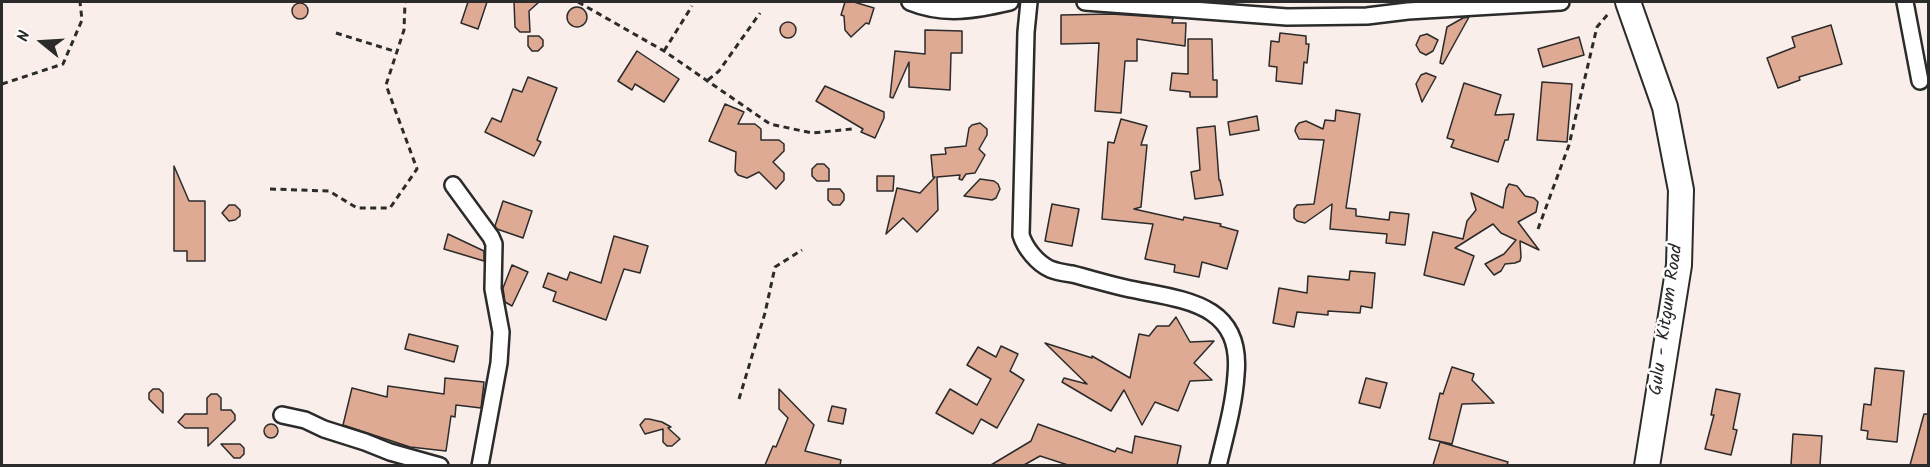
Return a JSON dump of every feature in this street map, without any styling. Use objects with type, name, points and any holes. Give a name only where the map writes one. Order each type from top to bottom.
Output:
[{"type":"main road","name":"Gulu - Kitgum Road","points":[[1620,6],[1665,107],[1681,190],[1679,265],[1647,465]]},
{"type":"street","points":[[910,2],[942,11],[985,8],[1010,2]]},
{"type":"street","points":[[1029,2],[1026,33],[1021,235],[1024,245],[1050,268],[1128,289],[1190,301],[1214,314],[1228,328],[1235,353],[1236,374],[1230,415],[1218,465]]},
{"type":"street","points":[[1085,2],[1287,17],[1366,16],[1408,11],[1561,2]]},
{"type":"street","points":[[1905,2],[1920,81]]},
{"type":"street","points":[[453,185],[494,244],[493,281],[501,332],[499,363],[480,465]]},
{"type":"street","points":[[282,415],[305,420],[390,452],[440,465]]},
{"type":"path","points":[[2,84],[63,64],[82,20],[80,2]]},
{"type":"path","points":[[270,189],[329,191],[357,208],[390,208],[417,169],[386,85],[404,30],[405,2]]},
{"type":"path","points":[[578,2],[664,51],[770,124],[812,133],[852,129]]},
{"type":"path","points":[[664,51],[692,6]]},
{"type":"path","points":[[1538,229],[1569,145],[1597,27],[1620,6]]},
{"type":"path","points":[[708,80],[719,71],[760,13]]},
{"type":"path","points":[[336,33],[397,52]]},
{"type":"path","points":[[739,399],[765,313],[775,267],[802,250]]},
{"type":"building","points":[[468,2],[487,2],[478,29],[461,23]]},
{"type":"building","points":[[514,2],[539,2],[529,11],[530,32],[520,32],[515,27]]},
{"type":"building","points":[[845,2],[854,2],[874,8],[869,24],[866,23],[851,37],[845,30],[844,16],[841,15]]},
{"type":"building","points":[[300,3],[308,11],[300,19],[292,11]]},
{"type":"building","points":[[577,7],[584,10],[587,17],[584,24],[577,27],[570,24],[567,17],[570,10]]},
{"type":"building","points":[[1111,14],[1173,18],[1172,23],[1186,23],[1185,46],[1137,39],[1137,61],[1125,61],[1121,113],[1095,111],[1099,43],[1061,44],[1061,15]]},
{"type":"building","points":[[1469,17],[1443,64],[1440,63],[1447,27]]},
{"type":"building","points":[[788,22],[796,30],[788,38],[780,30]]},
{"type":"building","points":[[1831,25],[1842,64],[1799,77],[1800,80],[1778,88],[1767,58],[1795,47],[1792,37]]},
{"type":"building","points":[[925,30],[962,31],[962,53],[951,53],[950,90],[909,87],[909,62],[893,98],[890,97],[895,51],[925,54]]},
{"type":"building","points":[[1280,33],[1306,36],[1306,44],[1309,44],[1307,63],[1304,62],[1302,84],[1276,81],[1277,67],[1269,66],[1271,41],[1279,42]]},
{"type":"building","points":[[1427,34],[1438,40],[1433,51],[1426,55],[1420,52],[1416,45],[1420,36]]},
{"type":"building","points":[[528,36],[539,36],[543,40],[543,46],[538,51],[532,51],[528,46]]},
{"type":"building","points":[[1579,37],[1584,55],[1543,67],[1538,49]]},
{"type":"building","points":[[1188,39],[1212,39],[1213,80],[1217,80],[1217,97],[1190,97],[1190,92],[1170,90],[1172,73],[1188,74]]},
{"type":"building","points":[[637,51],[679,79],[664,102],[635,84],[632,90],[618,81]]},
{"type":"building","points":[[1426,73],[1436,77],[1422,102],[1416,84],[1421,75]]},
{"type":"building","points":[[528,77],[557,88],[537,140],[541,142],[534,156],[485,132],[492,118],[501,122],[513,89],[522,92]]},
{"type":"building","points":[[1542,82],[1572,84],[1567,142],[1537,140]]},
{"type":"building","points":[[1464,83],[1501,95],[1495,115],[1514,114],[1508,140],[1505,140],[1498,162],[1451,147],[1454,140],[1447,138]]},
{"type":"building","points":[[825,86],[884,112],[884,118],[875,138],[861,132],[863,129],[816,101]]},
{"type":"building","points":[[725,104],[744,112],[738,124],[755,124],[761,129],[761,140],[779,140],[784,144],[784,151],[773,162],[784,173],[784,180],[776,189],[759,172],[747,178],[738,175],[735,171],[736,152],[709,141]]},
{"type":"building","points":[[1336,110],[1360,114],[1346,208],[1356,209],[1356,216],[1389,220],[1390,212],[1409,214],[1405,245],[1386,243],[1387,234],[1330,229],[1332,204],[1305,223],[1294,218],[1294,209],[1297,205],[1314,204],[1324,140],[1299,139],[1295,131],[1296,127],[1299,123],[1306,121],[1323,129],[1325,120],[1335,121]]},
{"type":"building","points":[[1257,116],[1259,130],[1230,135],[1228,122]]},
{"type":"building","points":[[1121,119],[1147,126],[1141,145],[1147,145],[1141,207],[1134,209],[1183,220],[1184,217],[1221,224],[1220,226],[1238,231],[1227,269],[1202,262],[1199,277],[1174,272],[1175,265],[1145,259],[1153,224],[1102,219],[1108,142],[1114,143]]},
{"type":"building","points":[[980,123],[987,129],[987,135],[979,149],[985,155],[975,173],[966,174],[962,180],[959,179],[960,175],[937,177],[938,210],[917,232],[903,218],[886,234],[897,188],[920,193],[935,177],[933,177],[931,155],[946,154],[945,148],[966,146],[969,128]]},
{"type":"building","points":[[1215,126],[1219,180],[1223,195],[1195,199],[1191,172],[1200,170],[1197,128]]},
{"type":"building","points":[[817,164],[824,164],[829,169],[829,181],[817,181],[812,176],[812,169]]},
{"type":"building","points":[[174,166],[189,201],[205,201],[205,261],[187,261],[187,251],[174,251]]},
{"type":"building","points":[[877,176],[894,176],[893,191],[877,191]]},
{"type":"building","points":[[980,179],[994,181],[998,184],[1000,189],[996,198],[992,200],[964,196]]},
{"type":"building","points":[[1509,184],[1517,186],[1525,196],[1534,198],[1538,202],[1536,212],[1518,222],[1539,250],[1520,241],[1520,261],[1505,264],[1501,271],[1494,275],[1485,264],[1504,254],[1516,240],[1501,233],[1493,224],[1455,248],[1474,256],[1464,285],[1424,275],[1433,232],[1463,239],[1467,221],[1476,210],[1471,193],[1503,208]]},
{"type":"building","points":[[828,189],[840,189],[844,194],[844,200],[840,205],[833,205],[828,200]]},
{"type":"building","points":[[503,201],[532,211],[523,238],[497,229],[495,226]]},
{"type":"building","points":[[1052,204],[1079,209],[1072,246],[1045,241]]},
{"type":"building","points":[[229,205],[235,205],[240,210],[240,216],[235,220],[229,221],[222,213]]},
{"type":"building","points":[[448,234],[484,251],[484,261],[444,249]]},
{"type":"building","points":[[614,236],[648,246],[640,273],[624,269],[606,320],[553,301],[556,292],[543,287],[548,273],[567,280],[570,272],[601,283]]},
{"type":"building","points":[[512,265],[528,272],[512,306],[505,302],[503,288]]},
{"type":"building","points":[[1350,271],[1375,273],[1372,308],[1361,306],[1360,313],[1328,311],[1328,315],[1297,312],[1294,327],[1273,323],[1279,288],[1307,293],[1308,276],[1349,280]]},
{"type":"building","points":[[1176,317],[1190,342],[1214,341],[1194,363],[1212,380],[1190,381],[1178,411],[1155,402],[1142,425],[1124,390],[1111,411],[1062,382],[1064,378],[1087,384],[1045,343],[1092,358],[1092,356],[1130,378],[1139,334],[1149,336],[1157,326],[1169,326]]},
{"type":"building","points":[[409,334],[458,346],[454,362],[405,349]]},
{"type":"building","points":[[1001,346],[1018,354],[1010,371],[1024,380],[997,428],[981,419],[973,434],[936,413],[950,389],[977,405],[991,379],[967,365],[978,347],[996,357]]},
{"type":"building","points":[[1452,367],[1474,374],[1472,380],[1494,403],[1462,404],[1452,444],[1429,439],[1440,393],[1443,394]]},
{"type":"building","points":[[1875,368],[1904,371],[1897,442],[1867,439],[1868,431],[1861,430],[1864,404],[1871,405]]},
{"type":"building","points":[[445,378],[484,382],[481,408],[456,405],[455,417],[451,416],[446,451],[410,447],[343,425],[352,388],[387,397],[388,386],[444,394]]},
{"type":"building","points":[[1366,378],[1387,383],[1380,408],[1359,403]]},
{"type":"building","points":[[153,389],[159,389],[163,393],[163,413],[149,399],[149,393]]},
{"type":"building","points":[[779,389],[814,425],[805,451],[841,460],[840,465],[765,465],[773,446],[776,447],[788,418],[779,409]]},
{"type":"building","points":[[1716,389],[1740,394],[1733,429],[1737,430],[1731,455],[1705,449],[1714,415],[1711,415]]},
{"type":"building","points":[[211,394],[217,394],[221,398],[221,410],[231,410],[235,415],[235,420],[208,446],[208,428],[185,428],[178,422],[185,414],[207,414],[207,398]]},
{"type":"building","points":[[832,406],[846,409],[843,424],[828,421]]},
{"type":"building","points":[[1924,414],[1929,414],[1929,465],[1910,465]]},
{"type":"building","points":[[645,419],[662,422],[671,427],[668,428],[680,439],[672,446],[667,446],[663,442],[663,429],[645,434],[640,425]]},
{"type":"building","points":[[268,424],[274,424],[278,431],[274,438],[268,438],[264,434],[264,428]]},
{"type":"building","points":[[1038,424],[1115,452],[1117,448],[1132,453],[1135,436],[1181,446],[1177,465],[1068,465],[1040,456],[1024,465],[991,465],[1031,441]]},
{"type":"building","points":[[1793,434],[1822,436],[1820,465],[1791,465]]},
{"type":"building","points":[[1440,442],[1508,462],[1507,465],[1433,465]]},
{"type":"building","points":[[221,444],[240,444],[244,448],[244,454],[240,458],[234,458]]}]
